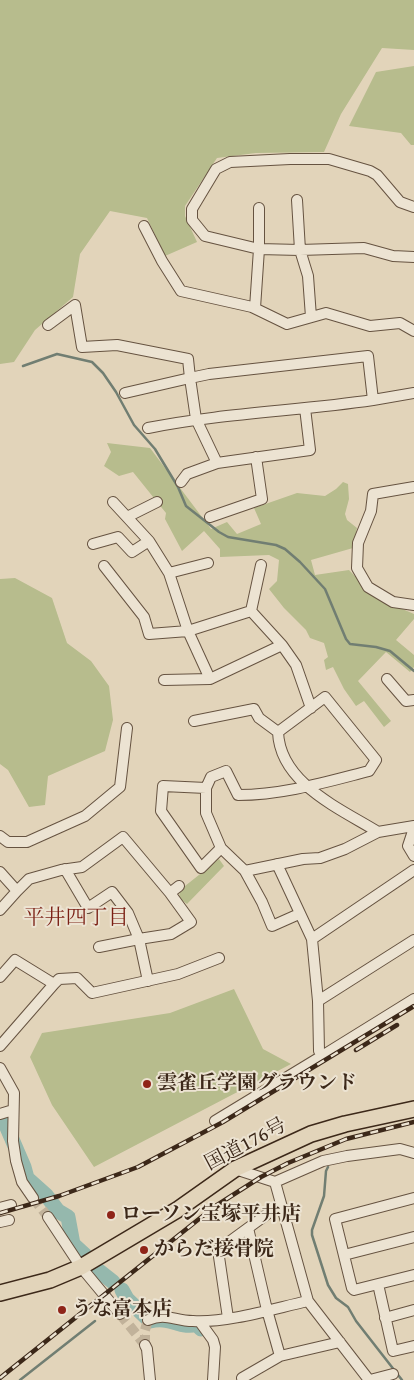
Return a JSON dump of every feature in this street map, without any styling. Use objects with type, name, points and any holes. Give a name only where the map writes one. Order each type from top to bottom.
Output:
[{"type":"highway","name":"国道176号","points":[[0,1293],[50,1280],[81,1267],[177,1210],[235,1169],[311,1134],[345,1124],[414,1109]]},
{"type":"street","points":[[414,207],[400,202],[377,175],[370,171],[329,159],[230,162],[216,169],[192,209],[192,220],[205,236],[259,249],[364,248],[393,256],[414,257]]},
{"type":"street","points":[[296,200],[300,250],[308,276],[311,317]]},
{"type":"street","points":[[255,308],[259,249],[259,208]]},
{"type":"street","points":[[144,226],[162,261],[181,291],[255,308],[286,324],[326,313],[370,326],[400,323],[414,330]]},
{"type":"street","points":[[48,325],[75,305],[82,347],[117,345],[188,359],[196,419],[217,463]]},
{"type":"street","points":[[125,393],[209,374],[368,356],[374,400]]},
{"type":"street","points":[[148,428],[196,419],[374,400],[414,393]]},
{"type":"street","points":[[181,482],[187,474],[217,463],[310,450],[305,408]]},
{"type":"street","points":[[210,517],[262,499],[256,458]]},
{"type":"street","points":[[414,487],[373,494],[371,511],[358,542],[357,568],[368,587],[393,602],[414,605]]},
{"type":"street","points":[[112,502],[149,541],[169,573],[188,631],[210,679]]},
{"type":"street","points":[[127,517],[157,502]]},
{"type":"street","points":[[93,544],[118,537],[132,552],[149,541]]},
{"type":"street","points":[[169,573],[208,563]]},
{"type":"street","points":[[251,610],[261,565]]},
{"type":"street","points":[[104,566],[144,616],[148,634],[188,631],[251,610]]},
{"type":"street","points":[[251,610],[282,645],[296,665],[311,708]]},
{"type":"street","points":[[164,680],[210,679],[282,645]]},
{"type":"street","points":[[387,679],[406,701],[414,700]]},
{"type":"street","points":[[278,732],[325,697],[376,760],[369,771],[306,787],[255,795],[238,795],[226,771],[211,776],[206,788],[206,813],[221,848],[245,871],[262,902],[272,926],[299,914]]},
{"type":"street","points":[[194,722],[254,709],[259,718],[278,732]]},
{"type":"street","points":[[3,842],[27,842],[86,816],[120,787],[127,728]]},
{"type":"street","points":[[278,732],[278,741],[290,770],[306,787],[378,832]]},
{"type":"street","points":[[206,788],[163,786],[161,811],[199,870],[221,848]]},
{"type":"street","points":[[245,871],[303,859],[320,858],[345,849],[378,832],[414,827],[408,846],[414,856]]},
{"type":"street","points":[[0,910],[29,879],[65,869],[82,867],[123,837],[170,893],[191,922],[171,934],[99,947]]},
{"type":"street","points":[[277,864],[312,940],[318,1001],[319,1051],[322,1056]]},
{"type":"street","points":[[65,869],[88,908],[112,892],[128,913],[139,939],[148,981]]},
{"type":"street","points":[[312,940],[414,870]]},
{"type":"street","points":[[0,872],[17,891]]},
{"type":"street","points":[[170,893],[179,886]]},
{"type":"street","points":[[318,1001],[414,940]]},
{"type":"street","points":[[0,1046],[59,979],[77,978],[92,993],[178,974],[219,958]]},
{"type":"street","points":[[0,977],[15,960],[54,984]]},
{"type":"street","points":[[215,1121],[414,999]]},
{"type":"street","points":[[0,1068],[14,1092],[13,1142],[16,1161],[22,1182],[33,1198]]},
{"type":"street","points":[[0,1114],[13,1110]]},
{"type":"street","points":[[235,1169],[275,1182],[324,1161],[347,1156],[400,1149],[414,1153]]},
{"type":"street","points":[[275,1182],[308,1302],[370,1380],[393,1374]]},
{"type":"street","points":[[414,1198],[335,1219],[354,1290],[414,1275]]},
{"type":"street","points":[[228,1318],[218,1250],[281,1204]]},
{"type":"street","points":[[0,1208],[11,1205]]},
{"type":"street","points":[[48,1217],[81,1267],[120,1314]]},
{"type":"street","points":[[248,1228],[280,1356]]},
{"type":"street","points":[[344,1255],[414,1237]]},
{"type":"street","points":[[378,1284],[393,1351],[414,1346]]},
{"type":"street","points":[[148,1320],[158,1316],[173,1317],[181,1321],[200,1322],[308,1302]]},
{"type":"street","points":[[385,1318],[414,1310]]},
{"type":"street","points":[[200,1322],[214,1340],[213,1380]]},
{"type":"street","points":[[243,1380],[242,1378],[280,1356],[340,1342]]},
{"type":"street","points":[[145,1345],[150,1380]]},
{"type":"green space","points":[[0,0],[414,0],[414,50],[382,48],[341,114],[324,152],[256,153],[217,158],[185,206],[185,216],[197,242],[165,256],[147,218],[110,211],[80,254],[73,297],[35,330],[14,362],[0,364]]},
{"type":"green space","points":[[414,66],[414,145],[411,145],[401,133],[349,126],[376,72]]},
{"type":"green space","points":[[107,443],[150,448],[211,529],[227,522],[237,534],[261,524],[254,508],[297,493],[325,496],[343,482],[348,484],[349,499],[345,514],[347,520],[357,528],[353,548],[311,560],[315,575],[349,570],[375,597],[414,614],[414,619],[396,640],[414,655],[414,667],[410,672],[386,652],[358,681],[391,721],[384,727],[364,701],[356,706],[344,689],[333,667],[326,670],[324,660],[328,657],[324,643],[310,638],[306,630],[284,608],[269,589],[277,581],[279,560],[269,555],[220,557],[220,549],[204,531],[182,551],[165,519],[166,513],[133,472],[119,476],[104,466],[111,452]]},
{"type":"green space","points":[[15,578],[52,598],[67,643],[91,661],[109,686],[113,720],[105,751],[48,776],[45,805],[29,807],[8,770],[0,764],[0,579]]},
{"type":"green space","points":[[219,859],[224,866],[187,904],[179,898],[180,890]]},
{"type":"green space","name":"雲雀丘学園グラウンド","points":[[234,989],[263,1049],[291,1064],[94,1167],[52,1105],[30,1057],[42,1033],[170,1013]]},
{"type":"waterway","points":[[23,366],[57,354],[92,362],[103,373],[116,392],[134,425],[155,449],[178,487],[186,506],[228,537],[276,545],[285,549],[325,589],[346,639],[350,644],[376,647],[390,651],[414,671]]},
{"type":"waterway","points":[[0,1121],[5,1123],[27,1178],[46,1195],[58,1211],[68,1217],[73,1244],[85,1255]]},
{"type":"waterway","points":[[328,1167],[324,1196],[312,1230],[328,1285],[336,1298],[348,1307],[356,1321],[402,1380]]},
{"type":"waterway","points":[[99,1271],[113,1282]]},
{"type":"waterway","points":[[122,1290],[127,1299],[150,1321],[162,1320],[184,1325],[197,1325],[201,1329]]},
{"type":"waterway","points":[[20,1380],[95,1321]]},
{"type":"tunnel","points":[[33,1198],[48,1217]]},
{"type":"tunnel","points":[[120,1314],[145,1345]]},
{"type":"tunnel","points":[[145,1345],[145,1330],[148,1320]]},
{"type":"railway","points":[[0,1213],[59,1196],[138,1167],[223,1122],[414,1006]]},
{"type":"railway","points":[[356,1050],[397,1025]]},
{"type":"railway","points":[[0,1378],[214,1207],[261,1177],[288,1163],[346,1139],[414,1122]]},
{"type":"place","name":"雲雀丘学園グラウンド","points":[[147,1084]]},
{"type":"place","name":"ローソン宝塚平井店","points":[[111,1215]]},
{"type":"place","name":"からだ接骨院","points":[[144,1250]]},
{"type":"place","name":"うな富本店","points":[[62,1310]]},
{"type":"district","name":"平井四丁目","points":[[76,919]]}]
